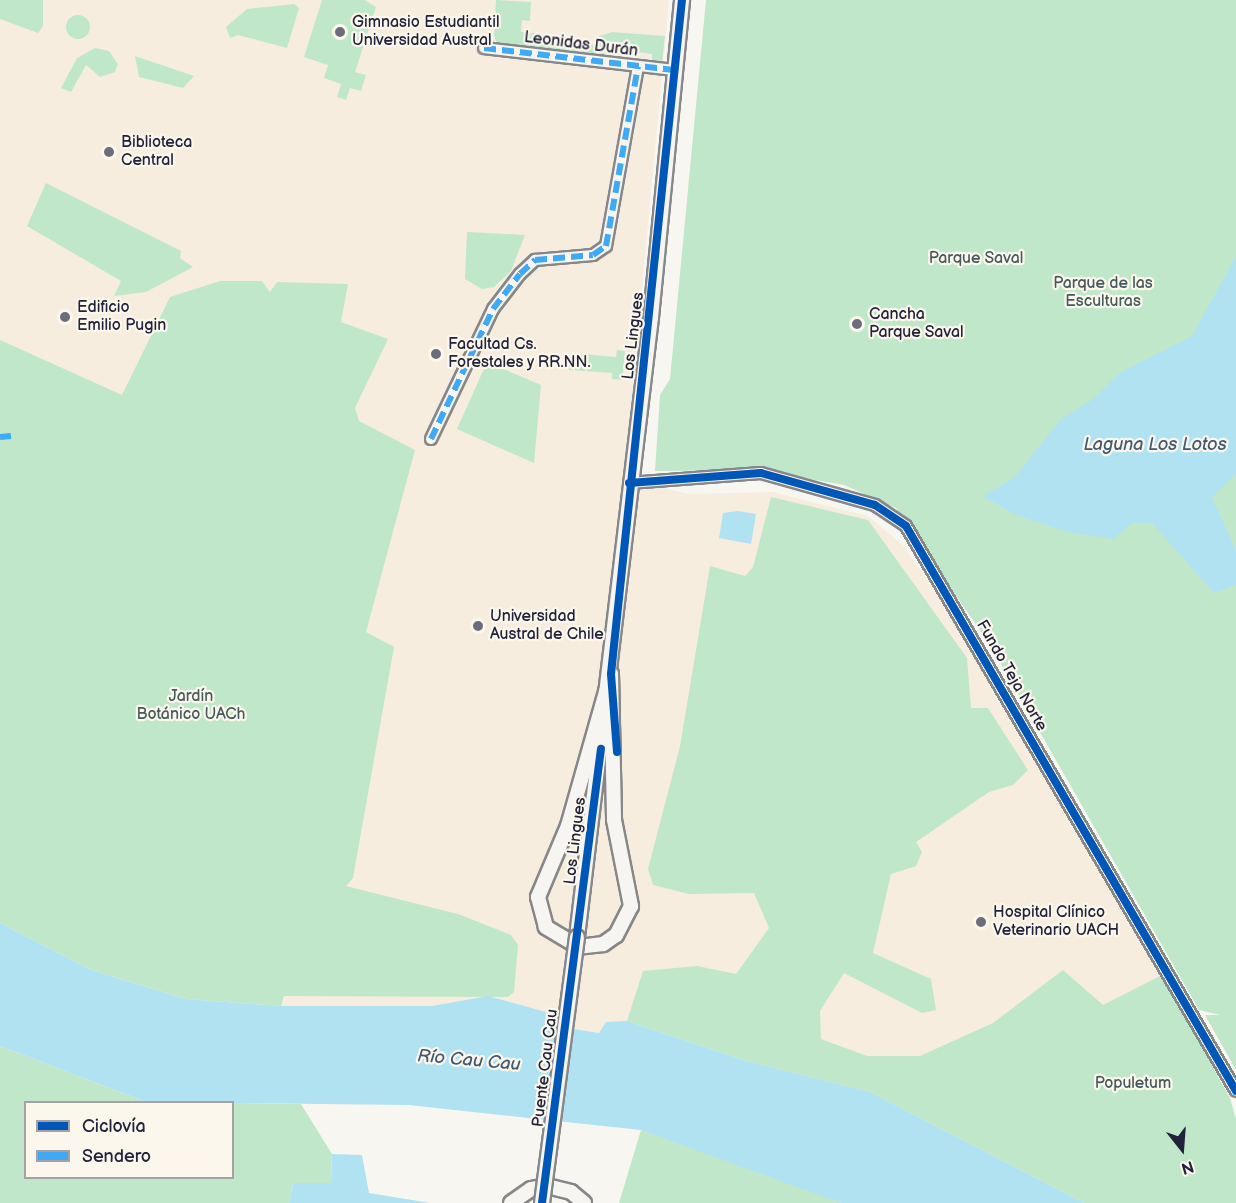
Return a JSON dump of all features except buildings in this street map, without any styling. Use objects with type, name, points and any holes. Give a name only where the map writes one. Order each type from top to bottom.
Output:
[{"type":"main road","name":"Los Lingues","points":[[577,937],[611,674],[629,483],[682,0]]},
{"type":"main road","points":[[611,674],[617,752],[614,820],[631,906],[616,935],[603,944],[579,947],[546,927],[538,897],[568,826],[611,674]]},
{"type":"main road","name":"Puente Cau Cau","points":[[542,1203],[577,937]]},
{"type":"main road","points":[[511,1203],[531,1189],[547,1186],[571,1192],[584,1203]]},
{"type":"street","name":"Leonidas Durán","points":[[484,48],[674,70]]},
{"type":"street","points":[[431,439],[493,309],[520,274],[536,260],[593,255],[606,246],[638,67]]},
{"type":"street","name":"Fundo Teja Norte","points":[[629,483],[761,473],[875,505],[906,526],[1236,1090]]},
{"type":"shaded area","name":"Universidad Austral de Chile","points":[[0,0],[669,0],[624,480],[690,494],[773,492],[868,516],[902,544],[942,601],[1206,1050],[1236,1119],[1236,1203],[1084,1203],[973,1147],[599,1033],[555,1026],[550,1013],[488,996],[432,1006],[281,1006],[186,999],[0,923]]},
{"type":"green space","points":[[0,0],[43,0],[43,26],[38,33],[0,19]]},
{"type":"green space","name":"Gimnasio Estudiantil Universidad Austral","points":[[322,0],[365,0],[376,7],[355,72],[366,75],[361,91],[350,88],[346,100],[337,97],[341,84],[324,78],[328,65],[304,57]]},
{"type":"green space","points":[[496,0],[531,2],[530,21],[522,20],[521,32],[558,36],[560,41],[598,45],[599,36],[612,32],[665,36],[662,62],[652,61],[652,54],[605,48],[604,56],[499,47],[494,36]]},
{"type":"green space","name":"Parque Saval","points":[[706,0],[1236,0],[1236,1070],[1205,1015],[1220,1015],[1199,1010],[990,645],[896,508],[844,485],[757,470],[655,471],[660,395],[670,379]]},
{"type":"green space","points":[[294,4],[299,8],[287,48],[238,35],[230,38],[226,27],[247,9]]},
{"type":"green space","points":[[78,15],[83,16],[89,22],[89,32],[83,38],[78,39],[73,38],[67,32],[66,27],[67,22],[73,16]]},
{"type":"green space","points":[[95,48],[109,51],[118,64],[115,72],[100,77],[86,65],[71,92],[61,88],[77,58]]},
{"type":"green space","points":[[135,56],[194,76],[183,88],[139,77]]},
{"type":"green space","points":[[46,183],[181,251],[180,258],[193,267],[146,292],[114,296],[121,281],[27,226]]},
{"type":"green space","points":[[467,232],[525,235],[511,271],[494,287],[482,289],[465,279]]},
{"type":"green space","name":"Jardín Botánico UACh","points":[[220,281],[262,281],[270,292],[277,282],[348,284],[341,322],[388,339],[355,408],[359,421],[415,450],[366,632],[394,647],[353,878],[346,886],[458,914],[511,935],[518,945],[514,992],[508,997],[284,996],[281,1006],[186,999],[91,970],[0,923],[0,340],[122,395],[170,297]]},
{"type":"green space","points":[[617,350],[625,351],[622,380],[612,379],[612,373],[569,370],[571,353],[616,357]]},
{"type":"green space","points":[[487,362],[541,385],[534,463],[457,429]]},
{"type":"green space","name":"Populetum","points":[[771,497],[868,520],[967,658],[971,708],[988,708],[1028,770],[1013,785],[989,792],[916,842],[922,852],[916,866],[891,874],[873,953],[931,979],[936,1010],[922,1013],[844,973],[820,1011],[821,1039],[867,1056],[920,1056],[993,1023],[1063,970],[1103,1005],[1162,975],[1230,1098],[1236,1119],[1236,1203],[1084,1203],[870,1092],[747,1061],[627,1021],[643,971],[697,966],[736,974],[769,928],[754,893],[689,894],[653,885],[648,869],[680,746],[710,566],[745,576],[753,567]]},
{"type":"green space","points":[[0,1046],[143,1101],[24,1101],[24,1179],[234,1179],[234,1103],[301,1104],[332,1154],[331,1183],[293,1183],[289,1203],[0,1203]]},
{"type":"green space","points":[[641,1130],[771,1175],[841,1203],[619,1203]]},
{"type":"water","name":"Laguna Los Lotos","points":[[1236,256],[1236,474],[1212,497],[1236,550],[1236,585],[1214,593],[1152,523],[1132,523],[1113,539],[1067,532],[1016,515],[983,496],[1015,477],[1061,419],[1092,400],[1121,372],[1192,336]]},
{"type":"water","points":[[738,511],[756,514],[751,544],[719,538],[723,513]]},
{"type":"water","name":"Río Cau Cau","points":[[0,923],[91,970],[186,999],[281,1006],[432,1006],[488,996],[550,1013],[555,1026],[599,1033],[606,1022],[627,1021],[747,1061],[870,1092],[1084,1203],[841,1203],[641,1130],[409,1105],[143,1101],[0,1046]]},
{"type":"water","points":[[332,1154],[362,1155],[369,1193],[430,1203],[289,1203],[293,1183],[331,1183]]},
{"type":"marked path","points":[[484,48],[674,70]]},
{"type":"marked path","points":[[431,439],[493,309],[520,274],[535,260],[593,255],[606,246],[638,67]]},
{"type":"marked path","points":[[0,437],[11,436]]},
{"type":"cycle path","points":[[617,752],[611,674],[682,0]]},
{"type":"cycle path","points":[[629,483],[761,473],[875,505],[906,526],[1236,1091]]},
{"type":"cycle path","points":[[542,1203],[601,749]]},
{"type":"place","name":"Gimnasio Estudiantil Universidad Austral","points":[[340,32]]},
{"type":"place","name":"Biblioteca Central","points":[[109,152]]},
{"type":"place","name":"Edificio Emilio Pugin","points":[[65,317]]},
{"type":"place","name":"Cancha Parque Saval","points":[[857,324]]},
{"type":"place","name":"Facultad Cs. Forestales y RR.NN.","points":[[436,354]]},
{"type":"place","name":"Universidad Austral de Chile","points":[[478,626]]},
{"type":"place","name":"Hospital Clínico Veterinario UACH","points":[[981,922]]},
{"type":"park label","name":"Parque de las Esculturas","points":[[1103,293]]}]
